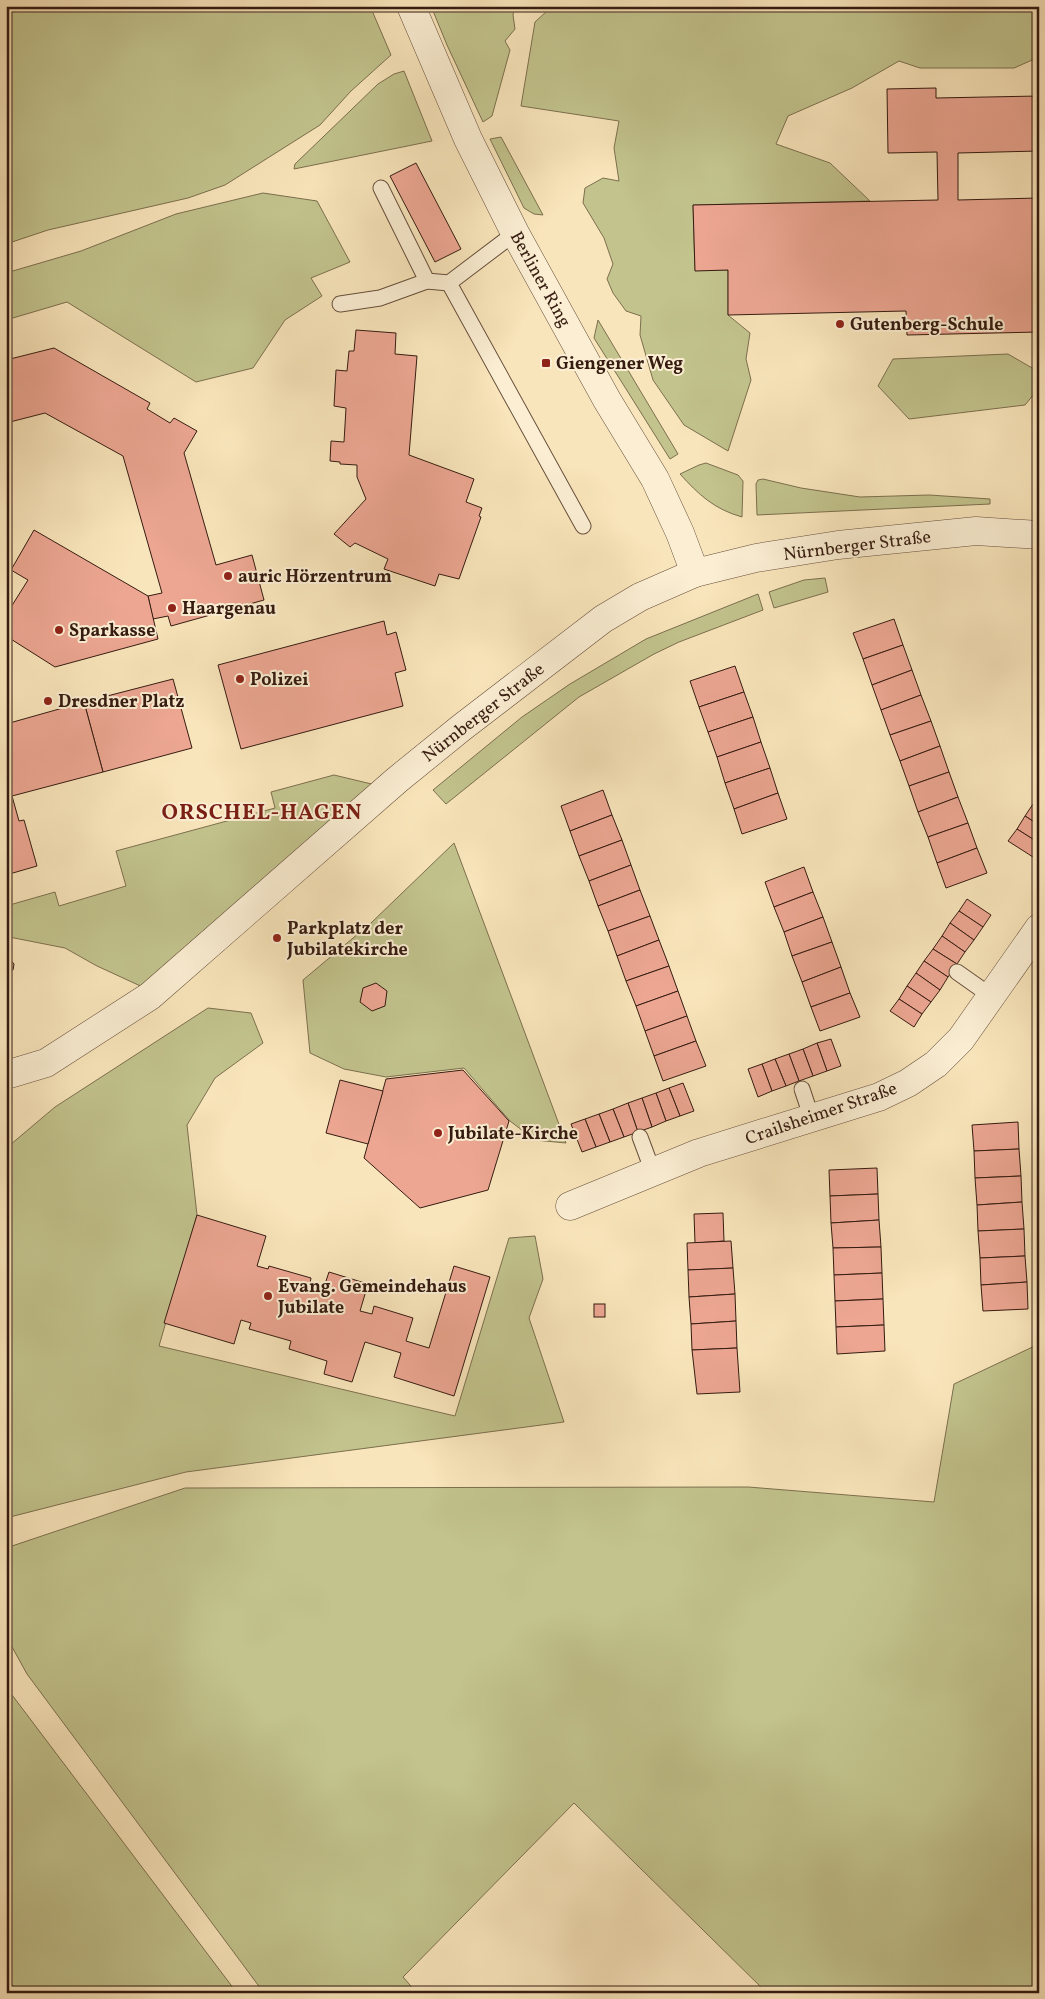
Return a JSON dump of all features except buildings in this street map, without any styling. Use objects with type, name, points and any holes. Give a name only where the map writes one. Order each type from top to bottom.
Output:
[{"type":"street","name":"Berliner Ring","points":[[411,6],[468,139],[515,233],[607,400],[655,479],[696,573]]},
{"type":"street","name":"Nürnberger Straße","points":[[6,1075],[46,1063],[150,996],[397,780],[603,619],[640,598],[696,573],[756,558],[838,544],[976,531],[1039,535]]},
{"type":"street","name":"Crailsheimer Straße","points":[[570,1206],[699,1153],[879,1097],[908,1083],[936,1064],[961,1039],[1039,928]]},
{"type":"lane","points":[[381,188],[428,281]]},
{"type":"lane","points":[[340,304],[380,298],[428,281],[449,284],[515,233]]},
{"type":"lane","points":[[449,284],[583,526]]},
{"type":"lane","points":[[957,972],[991,996]]},
{"type":"lane","points":[[802,1089],[812,1118]]},
{"type":"lane","points":[[640,1137],[653,1172]]},
{"type":"green space","points":[[6,6],[370,6],[391,55],[351,91],[320,125],[225,185],[188,198],[48,230],[6,244]]},
{"type":"green space","points":[[431,6],[515,6],[513,15],[515,29],[505,41],[510,50],[492,116],[483,122],[447,45]]},
{"type":"green space","points":[[562,6],[586,6],[592,11],[608,6],[1039,6],[1039,57],[1014,68],[920,68],[899,61],[852,88],[788,116],[776,144],[830,163],[870,201],[693,205],[695,270],[728,270],[728,315],[750,333],[746,359],[751,380],[728,451],[684,425],[653,380],[640,335],[641,316],[626,311],[613,293],[607,279],[613,264],[604,238],[583,203],[585,188],[603,178],[619,181],[614,148],[619,121],[521,106],[535,22],[547,11]]},
{"type":"green space","points":[[404,71],[432,141],[294,169],[295,164],[378,84],[394,74]]},
{"type":"green space","points":[[501,137],[543,215],[534,214],[524,208],[490,139]]},
{"type":"green space","points":[[263,193],[317,201],[350,262],[311,278],[322,296],[285,320],[253,368],[196,382],[67,302],[6,320],[6,273],[81,251],[176,214]]},
{"type":"green space","points":[[598,320],[678,454],[670,459],[594,338]]},
{"type":"green space","points":[[1008,354],[1039,372],[1039,388],[1025,405],[909,419],[878,386],[893,359]]},
{"type":"green space","points":[[706,463],[738,475],[743,481],[742,517],[715,505],[680,474]]},
{"type":"green space","points":[[763,479],[801,488],[860,497],[929,495],[990,499],[990,504],[757,515],[756,484],[758,480]]},
{"type":"green space","points":[[825,578],[828,592],[774,608],[769,592],[804,580]]},
{"type":"green space","points":[[758,594],[763,610],[679,642],[654,654],[579,697],[446,804],[433,790],[522,717],[570,684],[646,639]]},
{"type":"green space","points":[[334,775],[384,787],[147,989],[97,966],[65,948],[9,937],[6,933],[6,906],[55,892],[59,906],[126,886],[116,851],[275,808],[271,792]]},
{"type":"green space","points":[[454,843],[566,1143],[535,1140],[510,1121],[464,1068],[386,1077],[344,1069],[310,1053],[303,980],[371,923]]},
{"type":"green space","points":[[208,1008],[251,1013],[263,1043],[215,1078],[187,1125],[197,1215],[159,1346],[455,1416],[509,1238],[535,1236],[543,1279],[529,1318],[564,1422],[186,1472],[6,1518],[6,1146],[10,1145],[55,1107]]},
{"type":"green space","points":[[1039,1344],[1039,1993],[767,1993],[574,1803],[403,1977],[417,1993],[264,1993],[27,1674],[6,1636],[6,1548],[185,1488],[748,1487],[934,1502],[954,1384]]},
{"type":"green space","points":[[6,1687],[237,1993],[18,1993],[6,1976]]},
{"type":"place","name":"Gutenberg-Schule","points":[[840,324]]},
{"type":"place","name":"Giengener Weg","points":[[546,363]]},
{"type":"place","name":"auric Hörzentrum","points":[[228,576]]},
{"type":"place","name":"Haargenau","points":[[172,608]]},
{"type":"place","name":"Sparkasse","points":[[59,630]]},
{"type":"place","name":"Polizei","points":[[240,679]]},
{"type":"place","name":"Dresdner Platz","points":[[48,701]]},
{"type":"place","name":"Parkplatz der Jubilatekirche","points":[[277,938]]},
{"type":"place","name":"Jubilate-Kirche","points":[[438,1133]]},
{"type":"place","name":"Evang. Gemeindehaus Jubilate","points":[[268,1296]]},
{"type":"district","name":"ORSCHEL-HAGEN","points":[[262,811]]}]
